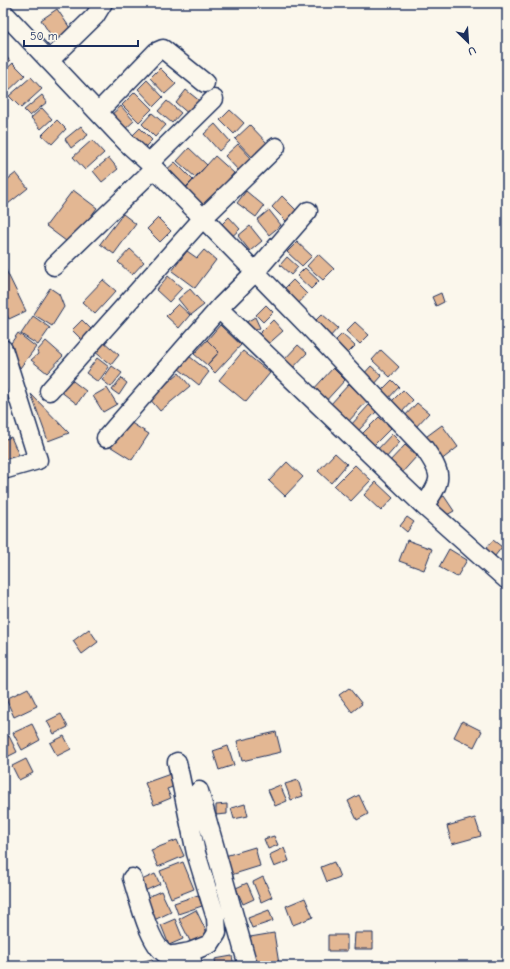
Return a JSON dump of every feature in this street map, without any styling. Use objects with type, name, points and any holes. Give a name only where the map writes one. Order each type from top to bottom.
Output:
[{"type":"street","points":[[49,62],[95,16],[103,3]]},
{"type":"street","points":[[3,12],[127,143],[152,166],[424,448],[432,460],[439,478],[438,486],[424,506]]},
{"type":"street","points":[[98,112],[156,52],[163,49],[205,83]]},
{"type":"street","points":[[54,266],[152,166],[214,99]]},
{"type":"street","points":[[49,391],[202,219],[276,147]]},
{"type":"street","points":[[106,438],[219,309],[308,211]]},
{"type":"street","points":[[219,309],[424,506],[507,580]]},
{"type":"street","points":[[3,349],[38,460],[3,470]]},
{"type":"street","points":[[132,878],[152,938],[159,950],[169,955],[191,959],[210,944],[217,933],[216,918],[196,853],[176,762]]},
{"type":"street","points":[[199,791],[248,966]]},
{"type":"building","points":[[57,9],[72,31],[55,42],[41,20]]},
{"type":"building","points":[[3,53],[10,61],[3,66]]},
{"type":"building","points":[[13,63],[25,75],[3,96],[3,72]]},
{"type":"building","points":[[160,68],[176,84],[165,94],[150,78]]},
{"type":"building","points":[[31,77],[42,89],[21,108],[9,96]]},
{"type":"building","points":[[147,80],[163,97],[154,106],[138,89]]},
{"type":"building","points":[[186,90],[201,102],[190,115],[176,103]]},
{"type":"building","points":[[135,92],[152,109],[139,122],[122,105]]},
{"type":"building","points":[[42,95],[47,102],[30,116],[24,110]]},
{"type":"building","points":[[167,101],[181,113],[172,123],[158,111]]},
{"type":"building","points":[[121,106],[134,121],[123,131],[110,116]]},
{"type":"building","points":[[42,108],[52,119],[41,129],[31,118]]},
{"type":"building","points":[[230,110],[244,123],[234,134],[220,120]]},
{"type":"building","points":[[3,113],[9,118],[3,124]]},
{"type":"building","points":[[152,113],[166,125],[155,137],[142,124]]},
{"type":"building","points":[[57,120],[66,129],[52,144],[42,135]]},
{"type":"building","points":[[215,124],[230,141],[219,151],[204,134]]},
{"type":"building","points":[[250,125],[268,144],[253,158],[235,139]]},
{"type":"building","points":[[81,126],[88,135],[71,148],[65,139]]},
{"type":"building","points":[[140,128],[152,140],[142,150],[130,138]]},
{"type":"building","points":[[92,140],[104,153],[85,170],[73,157]]},
{"type":"building","points":[[238,144],[252,159],[239,171],[225,156]]},
{"type":"building","points":[[189,148],[207,165],[195,177],[177,161]]},
{"type":"building","points":[[215,156],[234,173],[200,212],[180,195]]},
{"type":"building","points":[[109,158],[118,169],[102,182],[93,171]]},
{"type":"building","points":[[175,162],[193,180],[182,191],[163,173]]},
{"type":"building","points":[[16,173],[28,188],[8,204],[3,198],[3,183]]},
{"type":"building","points":[[73,190],[97,208],[70,244],[46,226]]},
{"type":"building","points":[[246,191],[264,206],[256,217],[237,203]]},
{"type":"building","points":[[282,196],[297,211],[286,221],[272,207]]},
{"type":"building","points":[[269,210],[281,225],[269,235],[257,220]]},
{"type":"building","points":[[123,214],[136,224],[114,254],[100,244]]},
{"type":"building","points":[[229,217],[240,229],[228,240],[218,228]]},
{"type":"building","points":[[158,218],[171,231],[160,242],[147,229]]},
{"type":"building","points":[[250,226],[262,241],[250,251],[238,236]]},
{"type":"building","points":[[297,242],[312,256],[302,266],[287,252]]},
{"type":"building","points":[[130,249],[144,262],[132,275],[118,262]]},
{"type":"building","points":[[204,250],[216,260],[195,288],[172,271],[187,251],[197,258]]},
{"type":"building","points":[[318,254],[334,269],[323,280],[307,266]]},
{"type":"building","points":[[287,257],[298,267],[291,275],[280,265]]},
{"type":"building","points":[[3,264],[26,311],[9,319],[3,308]]},
{"type":"building","points":[[305,268],[319,281],[311,289],[297,276]]},
{"type":"building","points":[[168,276],[182,288],[169,302],[156,290]]},
{"type":"building","points":[[103,280],[116,291],[95,314],[82,302]]},
{"type":"building","points":[[293,280],[307,294],[296,306],[281,292]]},
{"type":"building","points":[[50,288],[59,294],[64,307],[52,326],[33,314]]},
{"type":"building","points":[[190,289],[204,305],[191,315],[178,299]]},
{"type":"building","points":[[441,293],[444,302],[436,306],[432,297]]},
{"type":"building","points":[[178,304],[190,315],[179,328],[166,316]]},
{"type":"building","points":[[266,305],[273,312],[263,322],[256,315]]},
{"type":"building","points":[[322,314],[338,328],[328,339],[312,324]]},
{"type":"building","points":[[33,316],[50,328],[38,345],[21,334]]},
{"type":"building","points":[[255,317],[260,328],[248,334],[243,324]]},
{"type":"building","points":[[82,320],[96,334],[86,344],[72,330]]},
{"type":"building","points":[[273,320],[283,331],[265,347],[256,337]]},
{"type":"building","points":[[355,322],[369,335],[360,344],[346,331]]},
{"type":"building","points":[[220,325],[241,345],[215,373],[207,365],[219,352],[207,340]]},
{"type":"building","points":[[18,333],[36,347],[20,368],[9,346]]},
{"type":"building","points":[[342,334],[355,346],[344,357],[331,345]]},
{"type":"building","points":[[207,340],[219,352],[207,365],[194,354]]},
{"type":"building","points":[[46,341],[63,356],[47,373],[31,360],[38,354],[37,351]]},
{"type":"building","points":[[103,341],[119,355],[111,365],[94,351]]},
{"type":"building","points":[[298,345],[307,353],[292,369],[283,361]]},
{"type":"building","points":[[381,350],[399,367],[390,377],[372,360]]},
{"type":"building","points":[[243,351],[270,373],[246,402],[219,380]]},
{"type":"building","points":[[189,356],[209,372],[199,385],[179,369]]},
{"type":"building","points":[[97,358],[109,367],[98,382],[86,373]]},
{"type":"building","points":[[112,366],[122,373],[111,387],[102,380]]},
{"type":"building","points":[[371,366],[382,376],[373,386],[362,376]]},
{"type":"building","points":[[333,368],[345,380],[323,404],[311,392]]},
{"type":"building","points":[[179,373],[190,386],[160,411],[149,398]]},
{"type":"building","points":[[69,378],[86,391],[77,404],[60,391]]},
{"type":"building","points":[[121,378],[127,383],[119,395],[112,390]]},
{"type":"building","points":[[392,380],[399,387],[387,400],[379,393]]},
{"type":"building","points":[[349,384],[367,401],[348,422],[330,405]]},
{"type":"building","points":[[107,388],[117,404],[103,412],[93,396]]},
{"type":"building","points":[[403,390],[413,400],[401,413],[390,403]]},
{"type":"building","points":[[31,394],[69,433],[48,441]]},
{"type":"building","points":[[417,403],[429,413],[414,429],[403,418]]},
{"type":"building","points":[[369,405],[377,411],[357,432],[350,426]]},
{"type":"building","points":[[3,412],[8,425],[3,427]]},
{"type":"building","points":[[379,417],[391,428],[372,447],[360,436]]},
{"type":"building","points":[[125,419],[149,434],[132,460],[108,445]]},
{"type":"building","points":[[442,425],[458,447],[440,461],[423,439]]},
{"type":"building","points":[[392,434],[400,442],[385,459],[376,451]]},
{"type":"building","points":[[11,437],[21,460],[3,467],[3,440]]},
{"type":"building","points":[[405,445],[417,456],[399,476],[387,464]]},
{"type":"building","points":[[335,453],[347,464],[331,483],[318,471]]},
{"type":"building","points":[[287,462],[303,477],[285,496],[269,481]]},
{"type":"building","points":[[355,465],[371,480],[351,501],[334,486]]},
{"type":"building","points":[[376,482],[393,498],[381,511],[364,495]]},
{"type":"building","points":[[444,496],[454,511],[445,516],[435,501]]},
{"type":"building","points":[[407,517],[414,522],[407,532],[400,526]]},
{"type":"building","points":[[407,540],[432,549],[424,570],[399,561]]},
{"type":"building","points":[[493,540],[502,547],[491,561],[482,553]]},
{"type":"building","points":[[449,549],[467,560],[457,577],[439,567]]},
{"type":"building","points":[[89,629],[98,642],[82,654],[73,641]]},
{"type":"building","points":[[28,688],[37,706],[14,717],[6,699]]},
{"type":"building","points":[[349,688],[362,704],[352,712],[339,695]]},
{"type":"building","points":[[61,714],[68,727],[54,734],[47,721]]},
{"type":"building","points":[[462,721],[482,731],[474,747],[454,737]]},
{"type":"building","points":[[32,724],[40,740],[22,750],[13,733]]},
{"type":"building","points":[[276,732],[281,752],[242,761],[237,741]]},
{"type":"building","points":[[9,736],[17,752],[3,759],[3,739]]},
{"type":"building","points":[[64,736],[71,749],[57,756],[50,743]]},
{"type":"building","points":[[228,746],[234,765],[219,770],[213,751]]},
{"type":"building","points":[[26,759],[33,773],[19,780],[12,766]]},
{"type":"building","points":[[173,773],[178,785],[167,789],[171,798],[154,805],[145,783]]},
{"type":"building","points":[[298,780],[303,796],[291,800],[285,784]]},
{"type":"building","points":[[280,785],[287,801],[275,806],[268,790]]},
{"type":"building","points":[[359,795],[368,814],[357,820],[348,801]]},
{"type":"building","points":[[227,804],[227,814],[216,815],[216,805]]},
{"type":"building","points":[[245,804],[248,816],[234,819],[231,808]]},
{"type":"building","points":[[475,818],[481,836],[452,844],[447,826]]},
{"type":"building","points":[[274,836],[278,845],[268,849],[264,839]]},
{"type":"building","points":[[177,840],[184,856],[158,867],[151,850]]},
{"type":"building","points":[[255,847],[260,866],[231,875],[225,856]]},
{"type":"building","points":[[284,848],[289,861],[274,867],[269,855]]},
{"type":"building","points":[[183,862],[194,889],[171,898],[160,871]]},
{"type":"building","points":[[334,862],[340,877],[327,882],[321,867]]},
{"type":"building","points":[[155,874],[160,884],[140,893],[135,883]]},
{"type":"building","points":[[263,877],[272,897],[261,902],[253,882]]},
{"type":"building","points":[[247,883],[254,899],[243,904],[236,888]]},
{"type":"building","points":[[161,891],[171,912],[152,921],[143,899]]},
{"type":"building","points":[[198,895],[202,906],[178,914],[174,903]]},
{"type":"building","points":[[305,898],[313,917],[293,925],[286,906]]},
{"type":"building","points":[[196,910],[209,937],[192,945],[179,919]]},
{"type":"building","points":[[269,910],[273,921],[252,928],[248,918]]},
{"type":"building","points":[[175,919],[183,939],[169,945],[161,925]]},
{"type":"building","points":[[274,933],[279,964],[256,966],[250,937]]},
{"type":"building","points":[[355,933],[373,933],[373,949],[354,949]]},
{"type":"building","points":[[328,935],[347,935],[347,951],[328,951]]},
{"type":"building","points":[[232,956],[234,966],[216,966],[215,959]]},
{"type":"building","points":[[152,959],[153,966],[138,966],[137,963]]}]
